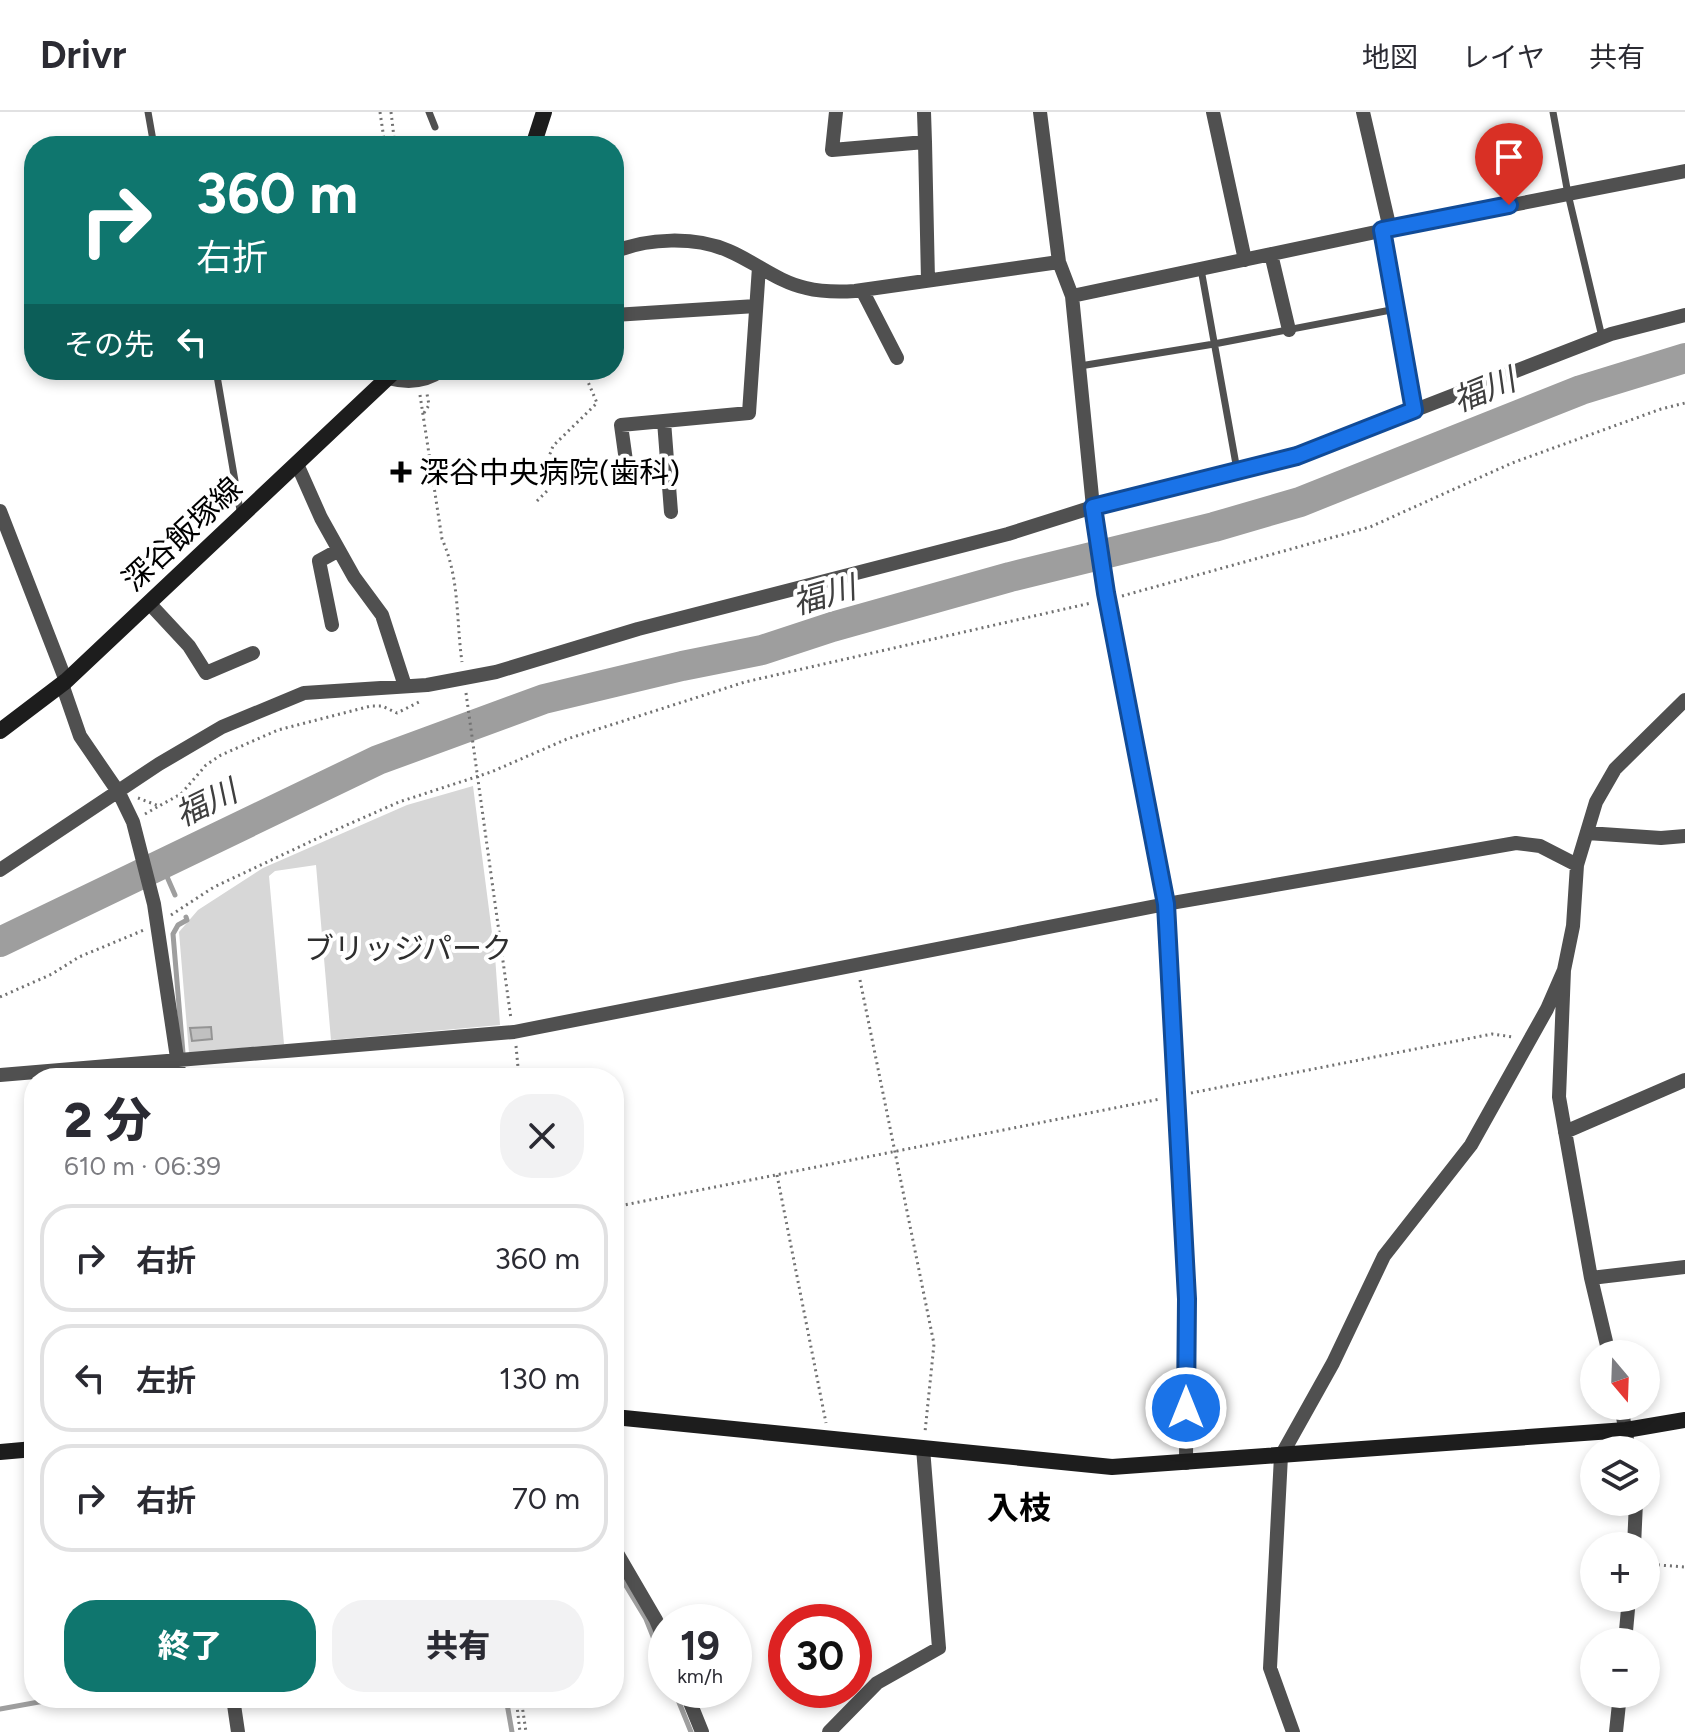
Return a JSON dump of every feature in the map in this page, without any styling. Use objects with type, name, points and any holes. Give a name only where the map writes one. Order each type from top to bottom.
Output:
[{"type":"street","points":[[836,112],[832,150],[925,142]]},
{"type":"street","points":[[924,112],[928,280]]},
{"type":"street","points":[[1040,112],[1059,262],[1072,296],[1094,512],[1106,593],[1166,904],[1187,1299],[1186,1463]]},
{"type":"street","points":[[1213,112],[1245,260]]},
{"type":"street","points":[[1363,112],[1386,229]]},
{"type":"street","points":[[535,136],[538,113]]},
{"type":"street","points":[[1072,296],[1386,229],[1685,171]]},
{"type":"street","points":[[624,250],[662,241],[691,242],[729,251],[804,288],[832,292],[1059,262]]},
{"type":"street","points":[[1271,254],[1289,330]]},
{"type":"street","points":[[626,461],[621,425],[749,413],[759,267]]},
{"type":"street","points":[[862,290],[897,358]]},
{"type":"street","points":[[624,314],[756,306]]},
{"type":"street","points":[[0,870],[125,793],[159,764],[222,727],[304,693],[405,686],[496,672],[638,629],[1094,512],[1237,470],[1297,456],[1602,337],[1685,315]]},
{"type":"street","name":"深谷飯塚線","points":[[0,731],[64,682],[386,380]]},
{"type":"street","points":[[400,380],[421,380]]},
{"type":"street","points":[[664,421],[671,512]]},
{"type":"street","points":[[297,464],[354,577],[382,615],[405,686]]},
{"type":"street","points":[[0,511],[64,682],[80,736],[125,793],[138,819],[179,1068]]},
{"type":"street","points":[[332,625],[319,561],[339,550]]},
{"type":"street","points":[[149,603],[189,646],[206,673],[253,653]]},
{"type":"street","points":[[1606,1340],[1591,1278],[1559,1097],[1564,970],[1573,926],[1577,865],[1596,802],[1615,769],[1685,700]]},
{"type":"street","points":[[1587,833],[1661,838],[1685,836]]},
{"type":"street","points":[[73,1068],[514,1032],[1166,904],[1516,843],[1540,846],[1577,865]]},
{"type":"street","points":[[1293,1732],[1270,1668],[1281,1456],[1333,1363],[1384,1256],[1471,1145],[1547,1009],[1564,970]]},
{"type":"street","points":[[0,1075],[24,1073]]},
{"type":"street","points":[[1565,1132],[1685,1080]]},
{"type":"street","points":[[1591,1278],[1685,1267]]},
{"type":"street","points":[[624,1418],[1112,1467],[1626,1430],[1685,1420]]},
{"type":"street","points":[[1624,1420],[1627,1436]]},
{"type":"street","points":[[829,1732],[877,1683],[939,1648],[923,1448]]},
{"type":"street","points":[[0,1452],[24,1450]]},
{"type":"street","points":[[624,1565],[648,1606]]},
{"type":"street","points":[[234,1708],[238,1732]]},
{"type":"street","points":[[692,1708],[702,1732]]},
{"type":"street","points":[[1616,1732],[1619,1708]]},
{"type":"lane","points":[[148,112],[152,136]]},
{"type":"lane","points":[[429,112],[435,127]]},
{"type":"lane","points":[[1553,112],[1568,194],[1602,337]]},
{"type":"lane","points":[[1386,229],[1414,410]]},
{"type":"lane","points":[[1201,269],[1237,470]]},
{"type":"lane","points":[[1080,366],[1396,309]]},
{"type":"lane","points":[[218,380],[241,518]]},
{"type":"path","points":[[380,112],[384,136]]},
{"type":"path","points":[[391,112],[394,136]]},
{"type":"path","points":[[537,501],[552,486],[547,462],[553,446],[597,403],[587,380]]},
{"type":"path","points":[[424,413],[442,539],[450,557],[460,611],[456,620],[463,672]]},
{"type":"path","points":[[465,689],[512,1024]]},
{"type":"path","points":[[138,819],[181,794],[206,765],[221,755],[278,730],[371,706],[382,706],[397,713],[422,700]]},
{"type":"path","points":[[0,997],[52,974],[79,957],[157,924],[214,887],[251,869],[399,802],[491,772]]},
{"type":"path","points":[[125,793],[159,806]]},
{"type":"path","points":[[857,965],[934,1344],[923,1448]]},
{"type":"path","points":[[624,1205],[1492,1034],[1529,1039]]},
{"type":"path","points":[[514,1037],[518,1068]]},
{"type":"path","points":[[777,1175],[830,1438]]},
{"type":"path","points":[[1660,1565],[1685,1567]]},
{"type":"path","points":[[519,1708],[520,1732]]},
{"type":"path","points":[[521,1708],[526,1732]]},
{"type":"green space","name":"ブリッジパーク","points":[[473,786],[495,956],[500,1025],[331,1040],[316,865],[275,871],[269,876],[284,1044],[189,1053],[179,932],[198,910],[263,868],[407,805]]},
{"type":"building","points":[[211,1027],[212,1039],[192,1041],[190,1028]]},
{"type":"waterway","name":"福川","points":[[0,942],[378,760],[544,699],[762,650],[1010,577],[1214,527],[1300,502],[1581,390],[1685,358]]},
{"type":"waterway","points":[[161,863],[175,895]]},
{"type":"waterway","points":[[183,1053],[173,934],[178,925],[187,920],[186,917]]},
{"type":"waterway","points":[[624,1583],[648,1624]]},
{"type":"waterway","points":[[0,1709],[24,1705]]},
{"type":"waterway","points":[[508,1708],[512,1732]]},
{"type":"waterway","points":[[681,1708],[691,1732]]},
{"type":"place","name":"深谷中央病院(歯科)","points":[[401,472]]},
{"type":"district","name":"入枝","points":[[1019,1508]]},
{"type":"route","points":[[1186,1408],[1187,1299],[1166,904],[1106,593],[1093,507],[1297,456],[1414,410],[1382,230],[1509,205]]}]
